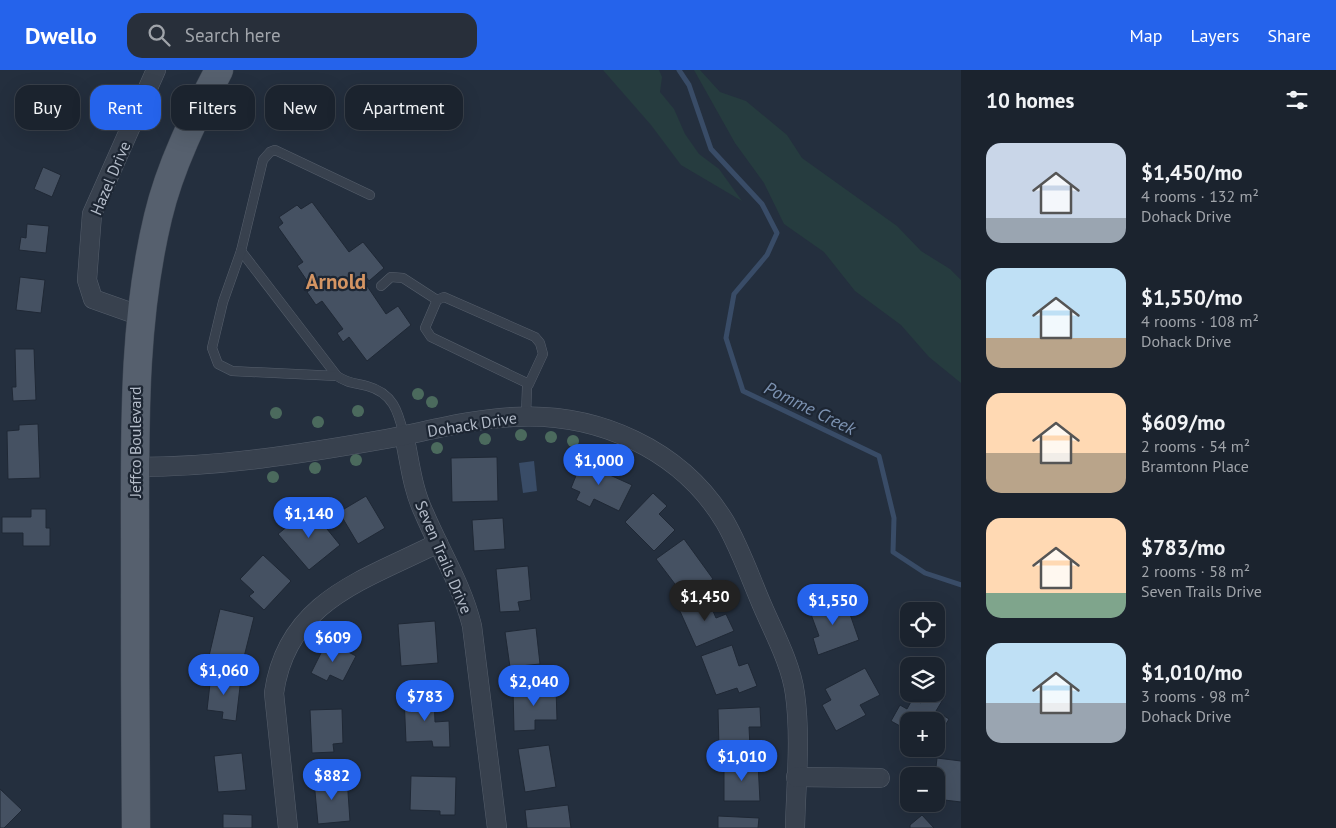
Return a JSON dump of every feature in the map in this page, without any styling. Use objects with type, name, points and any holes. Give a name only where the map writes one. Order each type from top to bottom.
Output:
[{"type":"main road","name":"Jeffco Boulevard","points":[[136,828],[135,404],[141,316],[158,214],[176,163],[219,70]]},
{"type":"street","name":"Hazel Drive","points":[[141,316],[93,299],[87,280],[92,214],[156,70]]},
{"type":"street","name":"Dohack Drive","points":[[135,467],[186,467],[246,462],[496,418],[526,416],[578,420],[615,430],[654,451],[676,467],[711,503],[733,538],[786,662],[795,691],[797,711],[795,828]]},
{"type":"street","name":"Seven Trails Drive","points":[[404,435],[413,484],[423,512],[463,595],[472,626],[497,828]]},
{"type":"street","points":[[288,828],[274,693],[279,667],[291,638],[318,608],[336,596],[438,543]]},
{"type":"street","points":[[796,777],[880,778]]},
{"type":"lane","points":[[338,376],[232,371],[218,364],[212,348],[223,302],[241,251],[263,160],[270,152],[275,150],[370,195]]},
{"type":"lane","points":[[241,251],[338,376],[346,383],[367,386],[384,392],[396,406],[404,435]]},
{"type":"lane","points":[[381,286],[391,277],[403,278],[436,300]]},
{"type":"lane","points":[[526,416],[529,384],[543,354],[540,344],[534,337],[444,296],[436,300],[425,328],[431,337],[529,384]]},
{"type":"green space","points":[[603,70],[659,70],[662,77],[660,92],[674,109],[685,134],[699,154],[719,169],[742,201],[681,165],[651,125]]},
{"type":"green space","points":[[694,70],[700,70],[720,92],[746,101],[787,135],[802,158],[897,226],[921,251],[950,269],[961,280],[961,383],[929,357],[901,325],[855,291],[824,252],[784,224],[764,183],[735,143]]},
{"type":"water","points":[[534,461],[537,491],[523,493],[519,463]]},
{"type":"building","points":[[43,167],[61,175],[52,197],[34,189]]},
{"type":"building","points":[[312,202],[349,252],[363,242],[384,268],[369,281],[366,277],[363,280],[386,314],[398,306],[411,325],[367,361],[349,337],[343,342],[337,333],[343,329],[322,301],[316,305],[307,292],[312,288],[297,266],[303,262],[278,227],[283,223],[279,217],[297,205],[301,209]]},
{"type":"building","points":[[27,224],[49,226],[46,253],[19,250],[21,237],[26,238]]},
{"type":"building","points":[[20,277],[45,280],[41,313],[16,310]]},
{"type":"building","points":[[15,349],[34,349],[36,400],[13,401],[12,387],[16,387]]},
{"type":"building","points":[[38,424],[40,478],[8,479],[7,431],[19,430],[19,425]]},
{"type":"building","points":[[584,456],[604,465],[601,471],[632,485],[619,511],[594,499],[590,507],[576,500],[580,492],[571,488]]},
{"type":"building","points":[[497,457],[498,501],[452,502],[451,458]]},
{"type":"building","points":[[653,493],[667,506],[659,514],[675,530],[654,551],[625,522]]},
{"type":"building","points":[[366,496],[385,528],[358,544],[339,512]]},
{"type":"building","points":[[310,508],[340,545],[309,570],[278,534]]},
{"type":"building","points":[[31,509],[46,509],[46,528],[50,528],[50,546],[23,546],[23,533],[2,533],[2,517],[31,517]]},
{"type":"building","points":[[503,518],[505,549],[474,551],[472,520]]},
{"type":"building","points":[[684,539],[713,579],[698,589],[694,583],[681,592],[656,559]]},
{"type":"building","points":[[263,555],[291,581],[264,610],[249,596],[254,592],[240,579]]},
{"type":"building","points":[[528,566],[531,600],[518,602],[520,611],[500,612],[496,569]]},
{"type":"building","points":[[707,597],[716,618],[726,614],[734,631],[696,647],[679,609]]},
{"type":"building","points":[[844,597],[859,640],[818,655],[813,638],[819,636],[809,609]]},
{"type":"building","points":[[220,609],[254,617],[242,665],[209,656]]},
{"type":"building","points":[[435,621],[438,663],[401,666],[398,624]]},
{"type":"building","points":[[536,628],[540,664],[510,667],[505,632]]},
{"type":"building","points":[[327,641],[356,656],[343,681],[330,675],[327,681],[311,673]]},
{"type":"building","points":[[732,645],[739,666],[748,663],[757,686],[739,693],[737,688],[716,695],[701,656]]},
{"type":"building","points":[[865,668],[880,695],[860,705],[866,715],[836,731],[822,705],[831,700],[825,689]]},
{"type":"building","points":[[211,675],[241,678],[236,721],[222,719],[223,712],[207,710]]},
{"type":"building","points":[[556,688],[557,720],[535,720],[535,730],[514,731],[513,689]]},
{"type":"building","points":[[434,695],[435,722],[449,721],[450,747],[433,747],[432,741],[406,742],[404,696]]},
{"type":"building","points":[[911,702],[941,702],[936,711],[938,712],[900,712],[900,726],[891,721],[900,705],[907,709]]},
{"type":"building","points":[[760,707],[761,727],[749,727],[750,747],[719,748],[718,709]]},
{"type":"building","points":[[342,709],[343,743],[333,744],[334,752],[312,753],[310,710]]},
{"type":"building","points":[[945,717],[949,719],[945,726]]},
{"type":"building","points":[[549,745],[556,787],[525,792],[518,749]]},
{"type":"building","points":[[242,753],[246,790],[218,792],[214,756]]},
{"type":"building","points":[[937,758],[961,761],[961,802],[945,800],[945,767],[936,767]]},
{"type":"building","points":[[724,763],[758,763],[760,801],[724,801]]},
{"type":"building","points":[[411,776],[456,777],[455,815],[440,815],[440,811],[410,810]]},
{"type":"building","points":[[347,778],[350,821],[318,824],[314,781]]},
{"type":"building","points":[[0,789],[22,810],[4,828],[0,828]]},
{"type":"building","points":[[568,805],[571,828],[527,828],[525,810]]},
{"type":"building","points":[[223,814],[252,815],[252,828],[223,828]]},
{"type":"building","points":[[922,815],[934,828],[910,828],[910,825]]},
{"type":"building","points":[[718,816],[759,818],[758,828],[718,828]]},
{"type":"waterway","name":"Pomme Creek","points":[[679,70],[689,85],[711,149],[762,204],[777,233],[767,255],[734,294],[726,338],[743,391],[879,456],[894,518],[893,552],[925,573],[961,585]]},
{"type":"district","name":"Arnold","points":[[336,281]]}]
